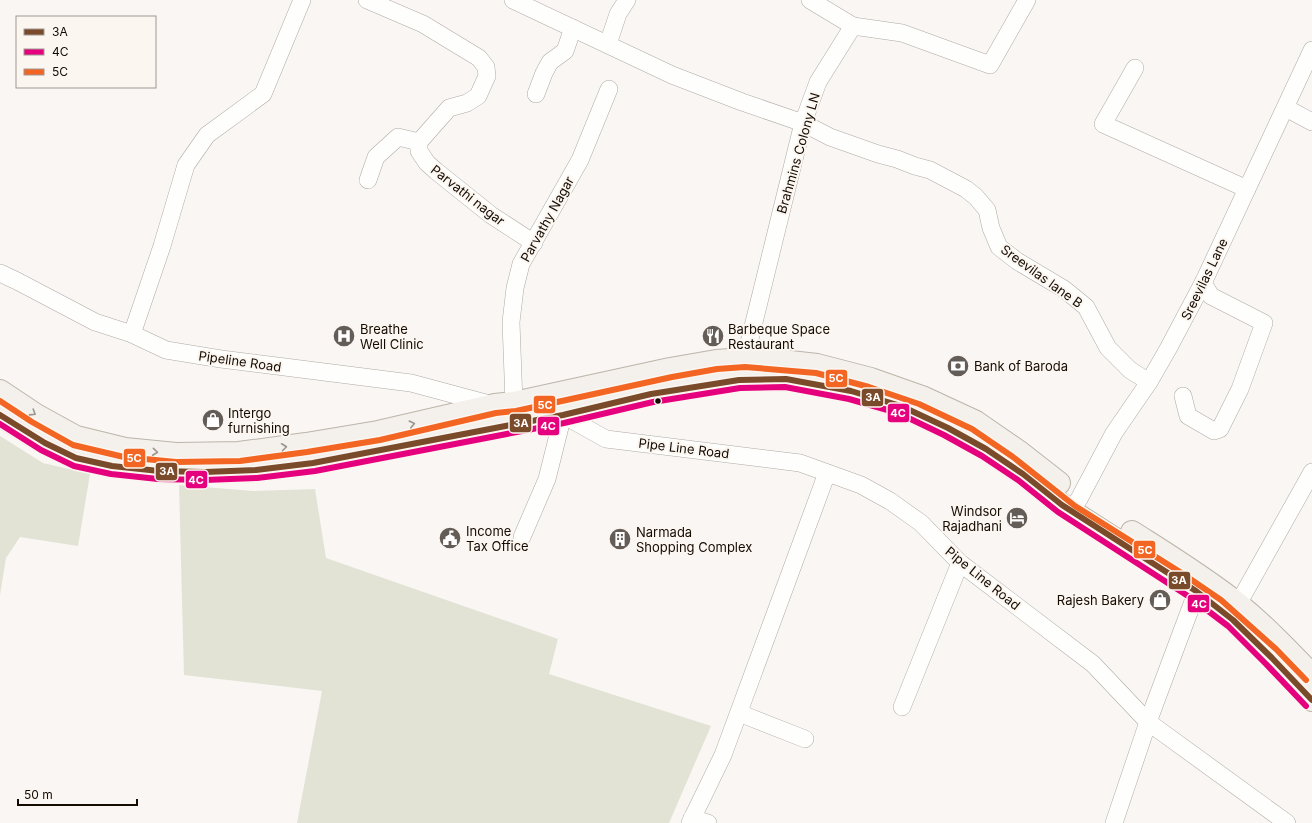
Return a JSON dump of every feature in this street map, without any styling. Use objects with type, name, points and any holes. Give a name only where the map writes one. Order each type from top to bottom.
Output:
[{"type":"main road","points":[[0,391],[36,415],[76,437],[125,449],[176,454],[239,453],[378,432],[504,404],[716,361],[786,379],[851,391],[901,406],[948,428],[986,449],[1023,474],[1075,505],[1199,584],[1238,604],[1282,643],[1312,675]]},
{"type":"main road","points":[[0,415],[45,444],[76,458],[112,466],[159,471],[205,472],[256,470],[313,463],[563,415],[651,394],[705,384],[744,369]]},
{"type":"main road","points":[[1199,584],[1312,700]]},
{"type":"street","points":[[132,334],[162,246],[186,165],[207,135],[263,94],[302,0]]},
{"type":"street","points":[[367,0],[423,24],[479,58],[486,67],[487,76],[478,96],[467,103],[450,108],[419,142],[398,137],[376,157],[368,180]]},
{"type":"street","name":"Sreevilas lane B","points":[[513,0],[672,75],[742,102],[803,123],[830,137],[930,170],[966,189],[976,197],[987,210],[991,228],[999,247],[1064,289],[1086,307],[1108,348],[1130,370],[1149,382]]},
{"type":"street","points":[[608,44],[618,14],[627,0]]},
{"type":"street","points":[[810,0],[853,26],[902,33],[990,65],[1027,0]]},
{"type":"street","name":"Brahmins Colony LN","points":[[744,369],[803,123],[818,82],[853,26]]},
{"type":"street","points":[[536,94],[550,62],[565,51],[573,28]]},
{"type":"street","name":"Sreevilas Lane","points":[[1075,505],[1114,433],[1149,382],[1168,349],[1203,283],[1286,108],[1310,63]]},
{"type":"street","points":[[1135,68],[1103,124],[1247,189]]},
{"type":"street","name":"Parvathy Nagar","points":[[492,428],[504,404],[510,322],[515,288],[521,264],[580,160],[609,89]]},
{"type":"street","points":[[1286,108],[1312,122]]},
{"type":"street","name":"Parvathi nagar","points":[[419,142],[419,151],[436,171],[491,215],[534,243]]},
{"type":"street","name":"Pipeline Road","points":[[0,273],[95,322],[132,334],[166,350],[221,359],[410,383],[504,404]]},
{"type":"street","points":[[1183,396],[1188,416],[1214,431],[1220,429],[1240,389],[1264,323],[1211,296],[1203,283]]},
{"type":"street","points":[[522,537],[547,479],[563,415],[556,394]]},
{"type":"street","name":"Pipe Line Road","points":[[563,415],[606,439],[800,463],[861,484],[890,501],[921,523],[960,564],[1093,664],[1148,722],[1284,822]]},
{"type":"street","points":[[1238,604],[1312,472]]},
{"type":"street","points":[[697,821],[739,713],[827,473]]},
{"type":"street","points":[[902,707],[960,564]]},
{"type":"street","points":[[1114,823],[1148,722],[1199,584]]},
{"type":"street","points":[[739,713],[805,739]]},
{"type":"shaded area","points":[[0,436],[43,463],[90,474],[78,546],[20,537],[6,558],[0,595]]},
{"type":"shaded area","points":[[179,485],[253,491],[315,489],[326,558],[558,639],[549,674],[711,726],[669,823],[297,823],[322,691],[184,675]]},
{"type":"transit line","name":"5C","points":[[0,401],[32,422],[73,445],[124,457],[176,462],[240,461],[380,440],[496,413],[516,411],[672,377],[717,369],[745,367],[816,373],[869,387],[919,404],[972,429],[1013,457],[1075,506],[1180,572],[1221,600],[1276,649],[1306,680]]},
{"type":"transit line","name":"3A","points":[[0,415],[45,443],[76,458],[112,466],[159,471],[205,472],[256,470],[313,463],[563,415],[651,394],[739,380],[786,379],[851,391],[901,406],[948,428],[986,449],[1023,474],[1062,505],[1196,591],[1233,620],[1312,700]]},
{"type":"transit line","name":"4C","points":[[0,424],[41,450],[74,466],[111,474],[158,479],[205,480],[257,478],[315,471],[564,423],[653,402],[740,388],[785,387],[849,399],[898,413],[944,435],[982,456],[1018,480],[1058,512],[1191,598],[1228,626],[1306,706]]},
{"type":"place","name":"Breathe Well Clinic","points":[[344,336]]},
{"type":"place","name":"Barbeque Space Restaurant","points":[[713,336]]},
{"type":"place","name":"Bank of Baroda","points":[[958,366]]},
{"type":"place","name":"Intergo furnishing","points":[[213,420]]},
{"type":"place","name":"Windsor Rajadhani","points":[[1017,518]]},
{"type":"place","name":"Income Tax Office","points":[[450,538]]},
{"type":"place","name":"Narmada Shopping Complex","points":[[620,539]]},
{"type":"place","name":"Rajesh Bakery","points":[[1160,600]]}]
